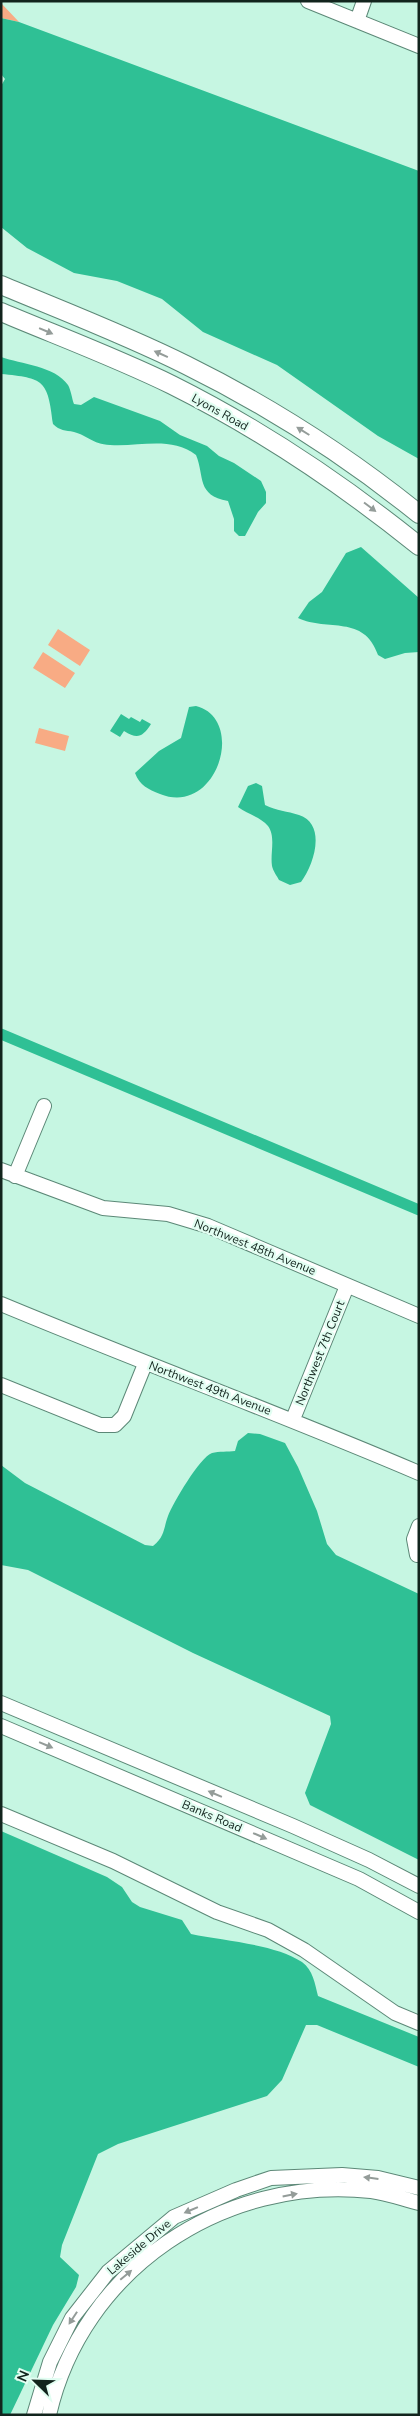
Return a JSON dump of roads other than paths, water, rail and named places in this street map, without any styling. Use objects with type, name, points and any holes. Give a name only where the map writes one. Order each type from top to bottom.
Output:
[{"type":"main road","name":"Lyons Road","points":[[1,285],[186,365],[253,401],[332,449],[419,514]]},
{"type":"main road","name":"Lyons Road","points":[[1,312],[171,385],[231,417],[340,485],[419,546]]},
{"type":"street","points":[[308,1],[419,46]]},
{"type":"street","points":[[357,21],[364,1]]},
{"type":"street","points":[[15,1176],[44,1106]]},
{"type":"street","name":"Northwest 48th Avenue","points":[[1,1170],[103,1208],[168,1214],[208,1226],[419,1316]]},
{"type":"street","name":"Northwest 7th Court","points":[[293,1419],[347,1286]]},
{"type":"street","name":"Northwest 49th Avenue","points":[[1,1304],[145,1364],[293,1419],[419,1473]]},
{"type":"street","points":[[1,1385],[100,1425],[115,1425],[124,1416],[145,1364]]},
{"type":"street","points":[[417,1555],[414,1539],[419,1526]]},
{"type":"street","name":"Banks Road","points":[[1,1703],[293,1826],[369,1860],[417,1886]]},
{"type":"street","name":"Banks Road","points":[[1,1726],[359,1879],[419,1912]]},
{"type":"street","points":[[1,1814],[113,1861],[218,1912],[268,1930],[304,1950],[395,2013],[419,2023]]},
{"type":"street","points":[[304,1856],[317,1847],[383,1876],[417,1886]]},
{"type":"street","name":"Lakeside Drive","points":[[34,2415],[50,2362],[72,2318],[108,2272],[174,2217],[236,2190],[271,2178],[342,2175],[378,2178],[419,2188]]},
{"type":"street","name":"Lakeside Drive","points":[[49,2415],[61,2373],[85,2326],[119,2281],[177,2234],[242,2204],[316,2190],[372,2191],[419,2204]]},
{"type":"waterway","points":[[1,1034],[419,1210]]}]
